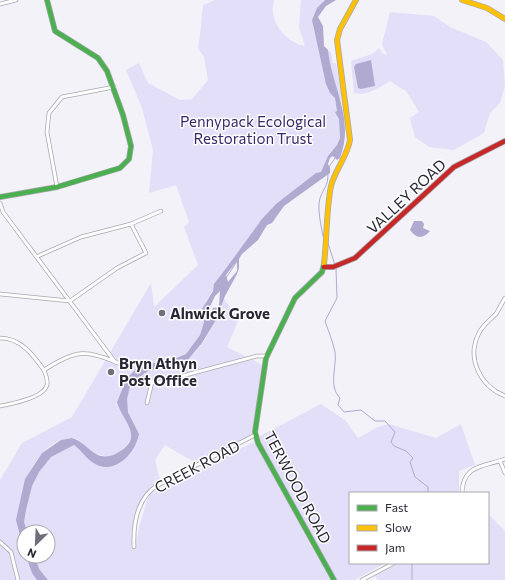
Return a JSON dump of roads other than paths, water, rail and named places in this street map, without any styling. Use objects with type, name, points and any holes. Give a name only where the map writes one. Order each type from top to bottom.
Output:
[{"type":"street","points":[[0,4],[16,0]]},
{"type":"street","points":[[0,196],[57,187],[120,168],[129,158],[131,146],[108,70],[98,58],[55,31],[47,0]]},
{"type":"street","points":[[324,267],[332,183],[348,152],[350,140],[337,40],[340,29],[356,0]]},
{"type":"street","points":[[462,0],[487,8],[505,19]]},
{"type":"street","points":[[57,187],[47,132],[50,113],[62,97],[114,87]]},
{"type":"street","name":"VALLEY ROAD","points":[[324,267],[333,267],[353,260],[457,164],[505,141]]},
{"type":"street","points":[[0,203],[4,212],[117,363],[93,354],[80,353],[59,360],[44,370]]},
{"type":"street","points":[[38,256],[81,237],[131,224],[161,211]]},
{"type":"street","points":[[0,294],[70,301],[117,268],[146,253],[131,224]]},
{"type":"street","name":"TERWOOD ROAD","points":[[324,267],[322,272],[295,298],[267,356],[255,435],[334,580]]},
{"type":"street","points":[[505,298],[496,313],[479,332],[474,345],[474,358],[479,374],[485,384],[494,392],[505,396]]},
{"type":"street","points":[[0,338],[13,340],[30,351],[44,370],[47,384],[44,390],[33,397],[0,406]]},
{"type":"street","points":[[144,378],[152,382],[257,356],[267,356]]},
{"type":"street","points":[[147,403],[152,382]]},
{"type":"street","name":"CREEK ROAD","points":[[134,547],[135,522],[142,501],[147,492],[255,435]]},
{"type":"street","points":[[462,492],[464,480],[473,469],[505,459]]},
{"type":"street","points":[[500,461],[505,473]]},
{"type":"street","points":[[0,542],[11,552],[18,580]]},
{"type":"street","points":[[362,580],[392,564]]},
{"type":"waterway","points":[[329,167],[335,158]]},
{"type":"waterway","points":[[323,236],[319,202],[321,194],[327,184],[328,174]]},
{"type":"waterway","points":[[327,240],[335,265]]},
{"type":"waterway","points":[[226,278],[238,260]]},
{"type":"waterway","points":[[336,268],[337,298],[325,321],[335,352],[334,388],[340,398],[338,405],[344,412],[361,410],[375,421],[385,421],[395,432],[391,442],[394,446],[406,451],[413,458],[410,462],[415,477],[428,487],[428,492]]},
{"type":"waterway","points":[[412,564],[412,580]]},
{"type":"place","name":"Alnwick Grove","points":[[162,313]]},
{"type":"place","name":"Bryn Athyn Post Office","points":[[111,372]]},
{"type":"park label","name":"Pennypack Ecological Restoration Trust","points":[[253,130]]}]
